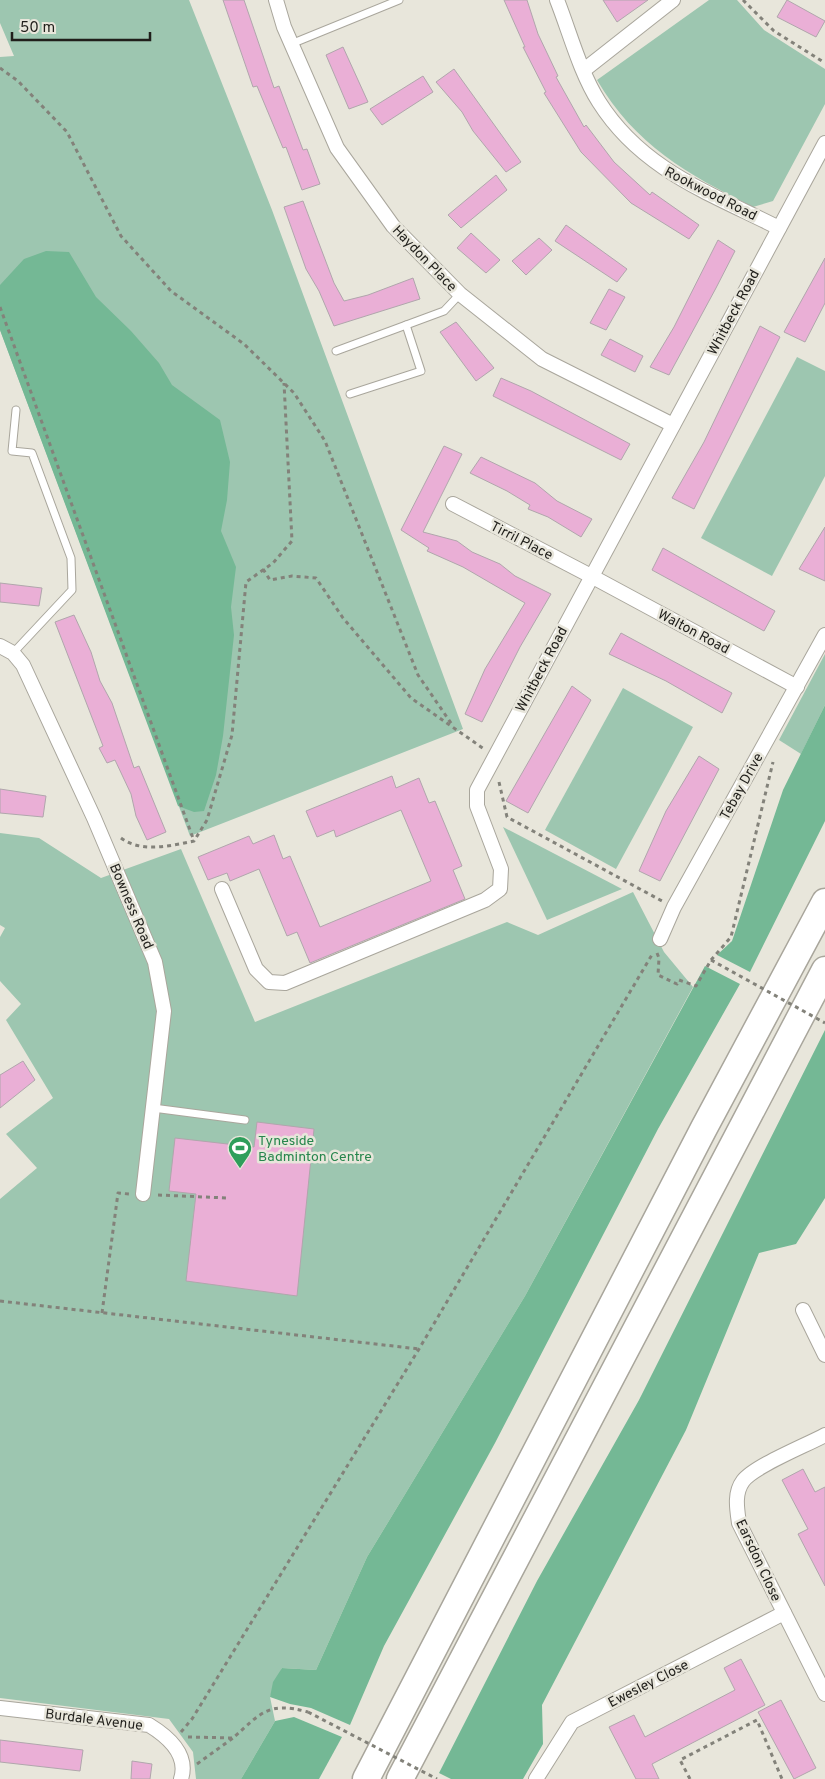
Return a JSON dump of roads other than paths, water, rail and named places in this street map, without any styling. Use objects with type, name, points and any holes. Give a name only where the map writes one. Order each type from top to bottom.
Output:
[{"type":"highway","points":[[366,1779],[825,902]]},
{"type":"highway","points":[[400,1779],[825,970]]},
{"type":"highway","points":[[347,1779],[412,1688]]},
{"type":"highway","points":[[412,1779],[434,1712]]},
{"type":"street","name":"Haydon Place","points":[[276,0],[291,44],[337,148],[393,226],[460,294],[542,359],[673,425]]},
{"type":"street","name":"Rookwood Road","points":[[557,0],[598,101],[627,140],[665,170],[779,228]]},
{"type":"street","points":[[584,70],[673,0]]},
{"type":"street","name":"Whitbeck Road","points":[[222,889],[256,969],[269,982],[285,983],[485,900],[500,890],[501,869],[476,806],[476,790],[825,143]]},
{"type":"street","name":"Tirril Place","points":[[452,504],[591,576]]},
{"type":"street","name":"Walton Road","points":[[591,576],[797,687]]},
{"type":"street","name":"Tebay Drive","points":[[657,944],[674,907],[825,635]]},
{"type":"street","points":[[0,646],[13,652]]},
{"type":"street","name":"Bowness Road","points":[[13,652],[23,666],[94,818],[155,962],[164,1011],[143,1194]]},
{"type":"street","points":[[804,1310],[825,1355]]},
{"type":"street","name":"Earsdon Close","points":[[824,1688],[739,1523],[736,1502],[743,1481],[758,1469],[825,1435]]},
{"type":"street","name":"Ewesley Close","points":[[536,1779],[572,1722],[784,1613]]},
{"type":"street","name":"Burdale Avenue","points":[[0,1708],[148,1725],[167,1736],[179,1752],[182,1775]]},
{"type":"lane","points":[[291,44],[399,0]]},
{"type":"lane","points":[[336,351],[444,312],[460,294]]},
{"type":"lane","points":[[350,394],[421,371],[406,325]]},
{"type":"lane","points":[[13,652],[72,590],[71,558],[32,453],[12,452],[16,410]]},
{"type":"lane","points":[[153,1108],[245,1120]]},
{"type":"place","name":"Tyneside Badminton Centre","points":[[240,1169]]}]
